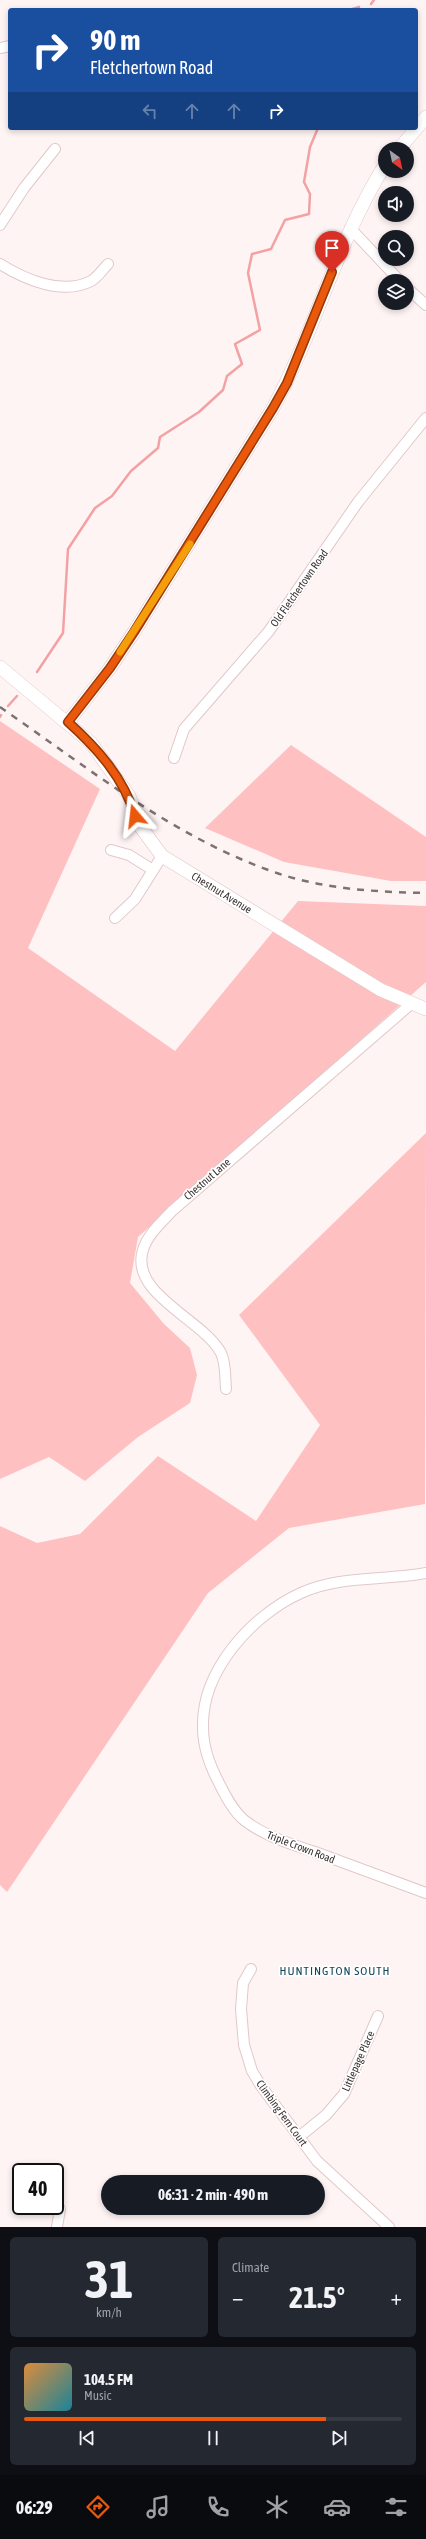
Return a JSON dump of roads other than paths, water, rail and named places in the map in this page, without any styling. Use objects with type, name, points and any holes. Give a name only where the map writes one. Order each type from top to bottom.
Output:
[{"type":"street","points":[[418,126],[426,117]]},
{"type":"street","points":[[404,142],[415,130]]},
{"type":"street","points":[[0,225],[24,188],[55,149]]},
{"type":"street","points":[[68,722],[110,668],[134,632],[273,408],[306,337],[350,228],[366,196],[378,176]]},
{"type":"street","points":[[350,228],[393,274]]},
{"type":"street","points":[[0,264],[33,280],[61,286],[91,281],[108,264]]},
{"type":"street","points":[[414,294],[426,305]]},
{"type":"street","name":"Old Fletchertown Road","points":[[174,758],[184,729],[269,631],[358,502],[426,418]]},
{"type":"street","name":"Chestnut Avenue","points":[[0,667],[68,722],[91,743],[112,770],[129,796],[140,826],[162,856],[381,990],[411,1004],[426,1009]]},
{"type":"street","points":[[111,850],[129,855],[153,870]]},
{"type":"street","points":[[114,918],[135,899],[162,856]]},
{"type":"street","name":"Chestnut Lane","points":[[226,1390],[220,1352],[202,1330],[158,1296],[150,1284],[142,1264],[143,1250],[159,1225],[172,1210],[411,1004]]},
{"type":"street","name":"Triple Crown Road","points":[[426,1572],[361,1578],[322,1585],[301,1593],[263,1617],[246,1633],[219,1670],[209,1690],[203,1729],[213,1772],[233,1808],[243,1820],[274,1837],[426,1893]]},
{"type":"street","name":"Climbing Fern Court","points":[[251,1969],[243,1983],[241,2009],[248,2061],[260,2086],[299,2137],[340,2184],[389,2227]]},
{"type":"street","name":"Littlepage Place","points":[[299,2137],[326,2115],[344,2094],[378,2016]]},
{"type":"street","points":[[57,2227],[59,2215]]},
{"type":"waterway","points":[[371,4],[374,0]]},
{"type":"waterway","points":[[37,672],[63,633],[68,549],[95,508],[112,496],[131,471],[158,448],[160,437],[199,412],[223,390],[227,376],[242,364],[235,344],[260,330],[248,273],[252,254],[271,249],[285,220],[309,214],[310,194],[304,182],[310,147],[317,130]]},
{"type":"waterway","points":[[8,706],[17,696]]},
{"type":"railway","points":[[0,707],[132,799],[201,840],[237,857],[292,878],[330,886],[387,892],[426,893]]},
{"type":"district","name":"HUNTINGTON SOUTH","points":[[335,1971]]}]
